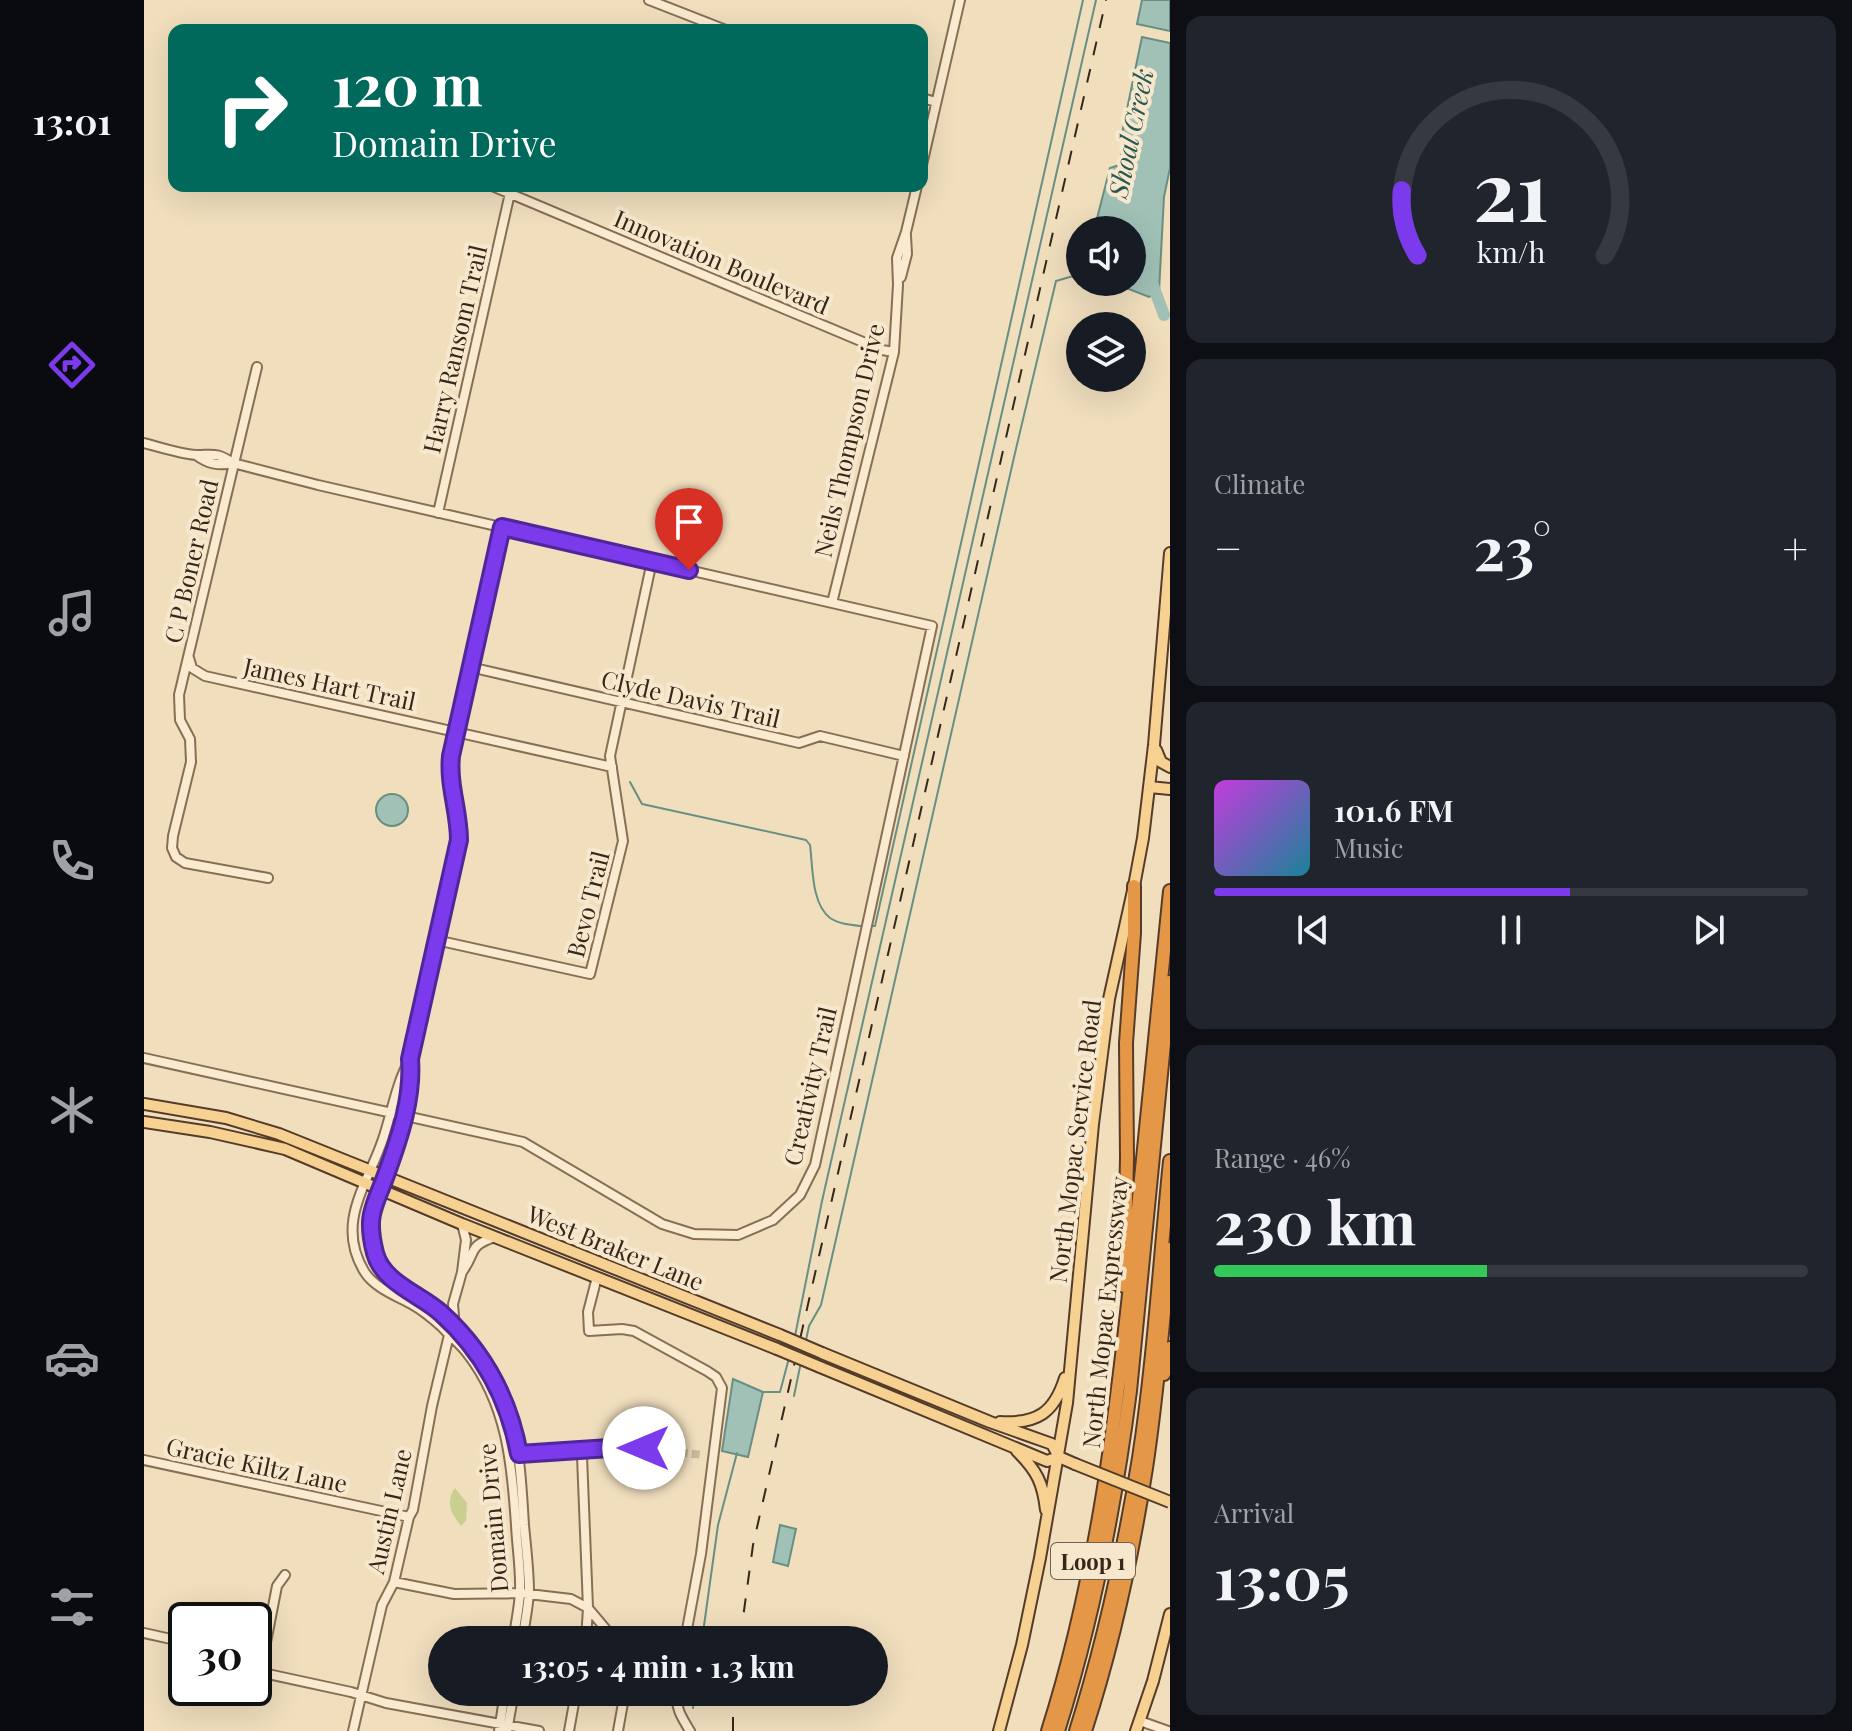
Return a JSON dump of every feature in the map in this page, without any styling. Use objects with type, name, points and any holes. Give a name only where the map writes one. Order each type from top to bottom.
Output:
[{"type":"highway","points":[[1127,1321],[1123,1271],[1127,1158],[1126,1043],[1134,886]]},
{"type":"highway","name":"North Mopac Expressway","points":[[1048,1731],[1071,1655],[1093,1558],[1110,1458],[1127,1321],[1170,891]]},
{"type":"highway","points":[[1058,1731],[1100,1575],[1123,1445],[1170,982]]},
{"type":"highway","points":[[1076,1731],[1118,1574],[1134,1483],[1147,1392],[1170,1161]]},
{"type":"highway","name":"Loop 1","points":[[1085,1731],[1127,1574],[1155,1404],[1170,1249]]},
{"type":"highway","points":[[1155,1404],[1170,1348]]},
{"type":"main road","name":"North Mopac Service Road","points":[[999,1731],[1064,1459],[1070,1360],[1107,1015],[1134,886],[1160,788],[1154,745],[1170,553]]},
{"type":"main road","points":[[1154,745],[1159,759],[1167,766]]},
{"type":"main road","name":"West Braker Lane","points":[[144,1104],[226,1118],[279,1134],[370,1169],[990,1422],[1052,1444],[1064,1459]]},
{"type":"main road","name":"West Braker Lane","points":[[144,1122],[210,1132],[285,1149],[462,1224],[1048,1461],[1064,1459],[1170,1502]]},
{"type":"main road","points":[[990,1422],[1022,1423],[1050,1408],[1058,1398],[1070,1360]]},
{"type":"main road","points":[[1013,1447],[1029,1463],[1041,1483],[1047,1522]]},
{"type":"main road","points":[[1138,1726],[1170,1614]]},
{"type":"street","points":[[649,0],[711,24]]},
{"type":"street","points":[[928,138],[960,0]]},
{"type":"street","points":[[928,100],[936,102]]},
{"type":"street","name":"Neils Thompson Drive","points":[[832,603],[894,352],[898,285],[906,260],[906,232],[916,192]]},
{"type":"street","name":"Innovation Boulevard","points":[[510,193],[882,350],[894,352]]},
{"type":"street","name":"Harry Ransom Trail","points":[[438,513],[510,193]]},
{"type":"street","name":"C P Boner Road","points":[[257,367],[179,695],[180,720],[190,739],[191,762],[172,848],[176,857],[185,863],[268,878]]},
{"type":"street","points":[[144,443],[196,455],[207,453],[222,456],[233,463],[438,513],[832,603]]},
{"type":"street","points":[[410,1059],[403,1071],[383,1139],[353,1219],[353,1237],[361,1264],[376,1257],[370,1231],[371,1212],[386,1176],[404,1115],[410,1059],[459,840],[449,772],[455,731],[502,527]]},
{"type":"street","name":"Bevo Trail","points":[[436,940],[590,974],[623,841],[610,756],[652,561]]},
{"type":"street","name":"Creativity Trail","points":[[144,1058],[523,1142],[662,1224],[694,1234],[738,1235],[773,1220],[800,1195],[815,1165],[932,626],[832,603]]},
{"type":"street","name":"James Hart Trail","points":[[188,658],[192,668],[205,676],[612,767]]},
{"type":"street","name":"Clyde Davis Trail","points":[[470,667],[799,743],[820,736],[904,756]]},
{"type":"street","points":[[438,1316],[454,1297],[462,1272],[466,1240],[462,1224]]},
{"type":"street","points":[[462,1272],[475,1247],[495,1237]]},
{"type":"street","name":"Domain Drive","points":[[376,1257],[393,1279],[438,1316],[477,1360],[500,1391],[509,1411],[519,1454],[523,1626]]},
{"type":"street","name":"Domain Drive","points":[[361,1264],[364,1272],[377,1285],[438,1316]]},
{"type":"street","points":[[597,1277],[588,1312],[589,1331],[634,1331],[716,1377],[722,1388],[707,1456],[701,1554],[688,1626]]},
{"type":"street","name":"Austin Lane","points":[[353,1731],[382,1605],[394,1582],[413,1510],[432,1406],[452,1332],[454,1297]]},
{"type":"street","name":"Domain Drive","points":[[477,1360],[500,1417],[510,1452],[524,1594],[516,1626]]},
{"type":"street","points":[[490,1392],[500,1404],[514,1451],[519,1454],[644,1448]]},
{"type":"street","points":[[582,1456],[587,1626]]},
{"type":"street","name":"Gracie Kiltz Lane","points":[[144,1460],[409,1517]]},
{"type":"street","points":[[272,1608],[277,1586],[285,1575]]},
{"type":"street","points":[[394,1582],[454,1594],[524,1594],[571,1599],[588,1608],[603,1626]]},
{"type":"street","points":[[144,1633],[168,1638]]},
{"type":"street","points":[[272,1675],[504,1728],[539,1731]]},
{"type":"street","points":[[504,1728],[505,1706]]},
{"type":"street","points":[[504,1728],[510,1706]]},
{"type":"street","points":[[569,1731],[573,1706]]},
{"type":"street","points":[[618,1731],[622,1706]]},
{"type":"street","points":[[678,1706],[690,1731]]},
{"type":"street","points":[[1138,1726],[1168,1731]]},
{"type":"green space","points":[[455,1488],[467,1503],[466,1521],[461,1526],[450,1508],[450,1498]]},
{"type":"water","points":[[1142,0],[1170,0],[1170,31],[1137,24]]},
{"type":"water","points":[[1142,37],[1170,43],[1170,168],[1164,197],[1159,291],[1149,297],[1146,296],[1146,216],[1098,216],[1110,168],[1119,165],[1124,141],[1121,138]]},
{"type":"water","points":[[392,794],[403,799],[408,810],[403,821],[392,826],[381,821],[376,810],[381,799]]},
{"type":"water","points":[[733,1379],[763,1392],[748,1457],[722,1451]]},
{"type":"water","points":[[780,1525],[796,1529],[788,1566],[773,1562]]},
{"type":"waterway","points":[[872,926],[875,926],[1083,0]]},
{"type":"waterway","points":[[795,1336],[822,1201],[1096,0]]},
{"type":"waterway","points":[[806,1340],[809,1326],[821,1305],[1056,281],[1066,278]]},
{"type":"waterway","name":"Shoal Creek","points":[[1151,280],[1164,315]]},
{"type":"waterway","points":[[630,782],[642,804],[806,840],[810,845],[816,894],[824,911],[837,922],[861,926]]},
{"type":"waterway","points":[[762,1392],[780,1392],[789,1358]]},
{"type":"waterway","points":[[794,1396],[801,1362]]},
{"type":"waterway","points":[[704,1626],[718,1525],[737,1453]]},
{"type":"tunnel","points":[[644,1448],[703,1455]]},
{"type":"railway","points":[[742,1626],[753,1545],[1106,0]]},
{"type":"railway","points":[[733,1706],[733,1731]]},
{"type":"route","points":[[644,1448],[519,1454],[509,1411],[481,1358],[441,1313],[393,1279],[380,1265],[370,1231],[371,1212],[386,1176],[404,1115],[410,1059],[459,840],[449,772],[451,756],[502,527],[689,570]]}]
